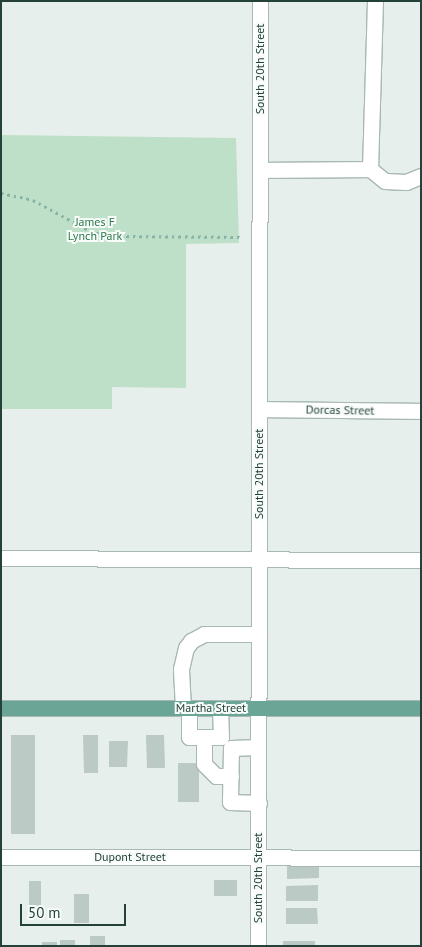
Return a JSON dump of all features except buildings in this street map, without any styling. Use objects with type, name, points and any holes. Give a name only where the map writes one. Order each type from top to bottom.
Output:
[{"type":"main road","name":"Martha Street","points":[[1,708],[421,708]]},
{"type":"street","name":"South 20th Street","points":[[258,946],[260,1]]},
{"type":"street","points":[[370,169],[375,1]]},
{"type":"street","points":[[260,170],[370,169],[385,182],[406,182],[421,176]]},
{"type":"street","name":"Dorcas Street","points":[[260,409],[421,410]]},
{"type":"street","points":[[1,558],[421,560]]},
{"type":"street","points":[[258,747],[189,737],[181,669],[186,648],[191,641],[204,634],[259,634]]},
{"type":"street","points":[[220,708],[231,776],[230,802],[259,802]]},
{"type":"street","points":[[204,738],[204,764],[216,776],[231,776]]},
{"type":"street","name":"Dupont Street","points":[[1,856],[421,858]]},
{"type":"path","points":[[1,193],[34,200],[90,231],[107,236],[243,237]]},
{"type":"green space","name":"James F Lynch Park","points":[[1,135],[236,138],[239,243],[186,244],[186,388],[112,387],[112,409],[1,409]]}]
